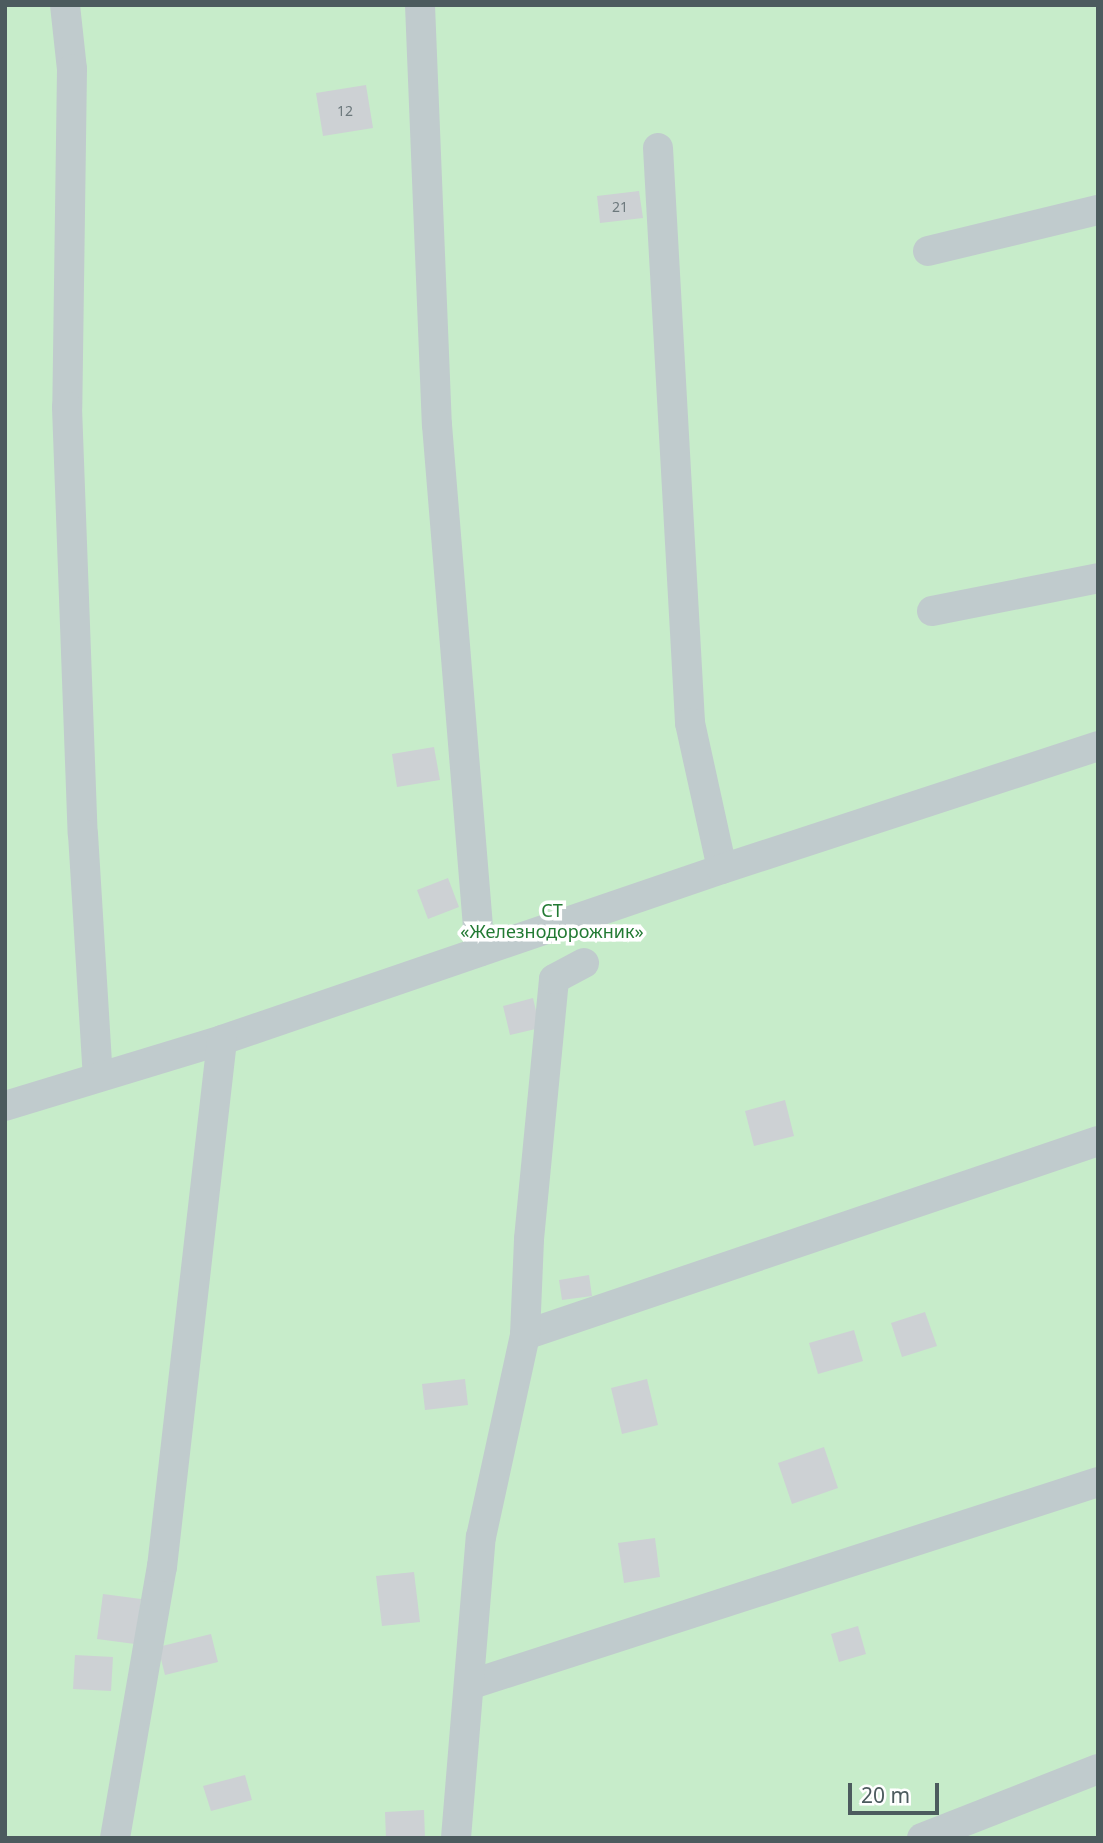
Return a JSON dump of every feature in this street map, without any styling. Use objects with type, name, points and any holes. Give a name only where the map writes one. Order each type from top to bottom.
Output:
[{"type":"street","points":[[65,5],[72,69],[67,407],[83,834],[98,1076]]},
{"type":"street","points":[[420,5],[438,425],[480,951]]},
{"type":"street","points":[[658,148],[690,723],[722,869]]},
{"type":"street","points":[[928,251],[1098,210]]},
{"type":"street","points":[[932,611],[1098,578]]},
{"type":"street","points":[[5,1106],[222,1040],[722,869],[1098,746]]},
{"type":"street","points":[[456,1838],[481,1536],[525,1335],[529,1239],[554,979],[584,962]]},
{"type":"street","points":[[115,1838],[162,1567],[222,1040]]},
{"type":"street","points":[[525,1335],[1098,1141]]},
{"type":"street","points":[[469,1685],[1098,1482]]},
{"type":"street","points":[[922,1838],[1098,1769]]},
{"type":"green space","name":"СТ «Железнодорожник»","points":[[5,5],[1098,5],[1098,1838],[5,1838]]},
{"type":"building","points":[[366,85],[373,128],[323,136],[316,93]]},
{"type":"building","points":[[639,191],[643,218],[600,223],[597,196]]},
{"type":"building","points":[[434,747],[440,780],[397,787],[392,754]]},
{"type":"building","points":[[448,878],[459,907],[428,919],[417,890]]},
{"type":"building","points":[[533,998],[540,1028],[510,1035],[503,1006]]},
{"type":"building","points":[[785,1100],[794,1136],[754,1146],[745,1111]]},
{"type":"building","points":[[589,1275],[592,1296],[562,1300],[559,1280]]},
{"type":"building","points":[[925,1312],[937,1346],[902,1357],[891,1323]]},
{"type":"building","points":[[854,1330],[863,1361],[818,1374],[809,1343]]},
{"type":"building","points":[[465,1379],[468,1405],[425,1410],[422,1384]]},
{"type":"building","points":[[647,1379],[658,1425],[622,1434],[611,1388]]},
{"type":"building","points":[[824,1447],[838,1488],[792,1504],[778,1463]]},
{"type":"building","points":[[655,1538],[660,1577],[624,1583],[618,1543]]},
{"type":"building","points":[[414,1572],[420,1622],[382,1626],[376,1576]]},
{"type":"building","points":[[103,1594],[141,1599],[135,1644],[97,1639]]},
{"type":"building","points":[[858,1626],[866,1654],[839,1662],[831,1634]]},
{"type":"building","points":[[211,1634],[218,1662],[165,1675],[158,1647]]},
{"type":"building","points":[[75,1655],[113,1657],[111,1691],[73,1689]]},
{"type":"building","points":[[245,1775],[252,1800],[211,1811],[203,1786]]},
{"type":"building","points":[[424,1810],[425,1838],[386,1838],[385,1812]]}]
